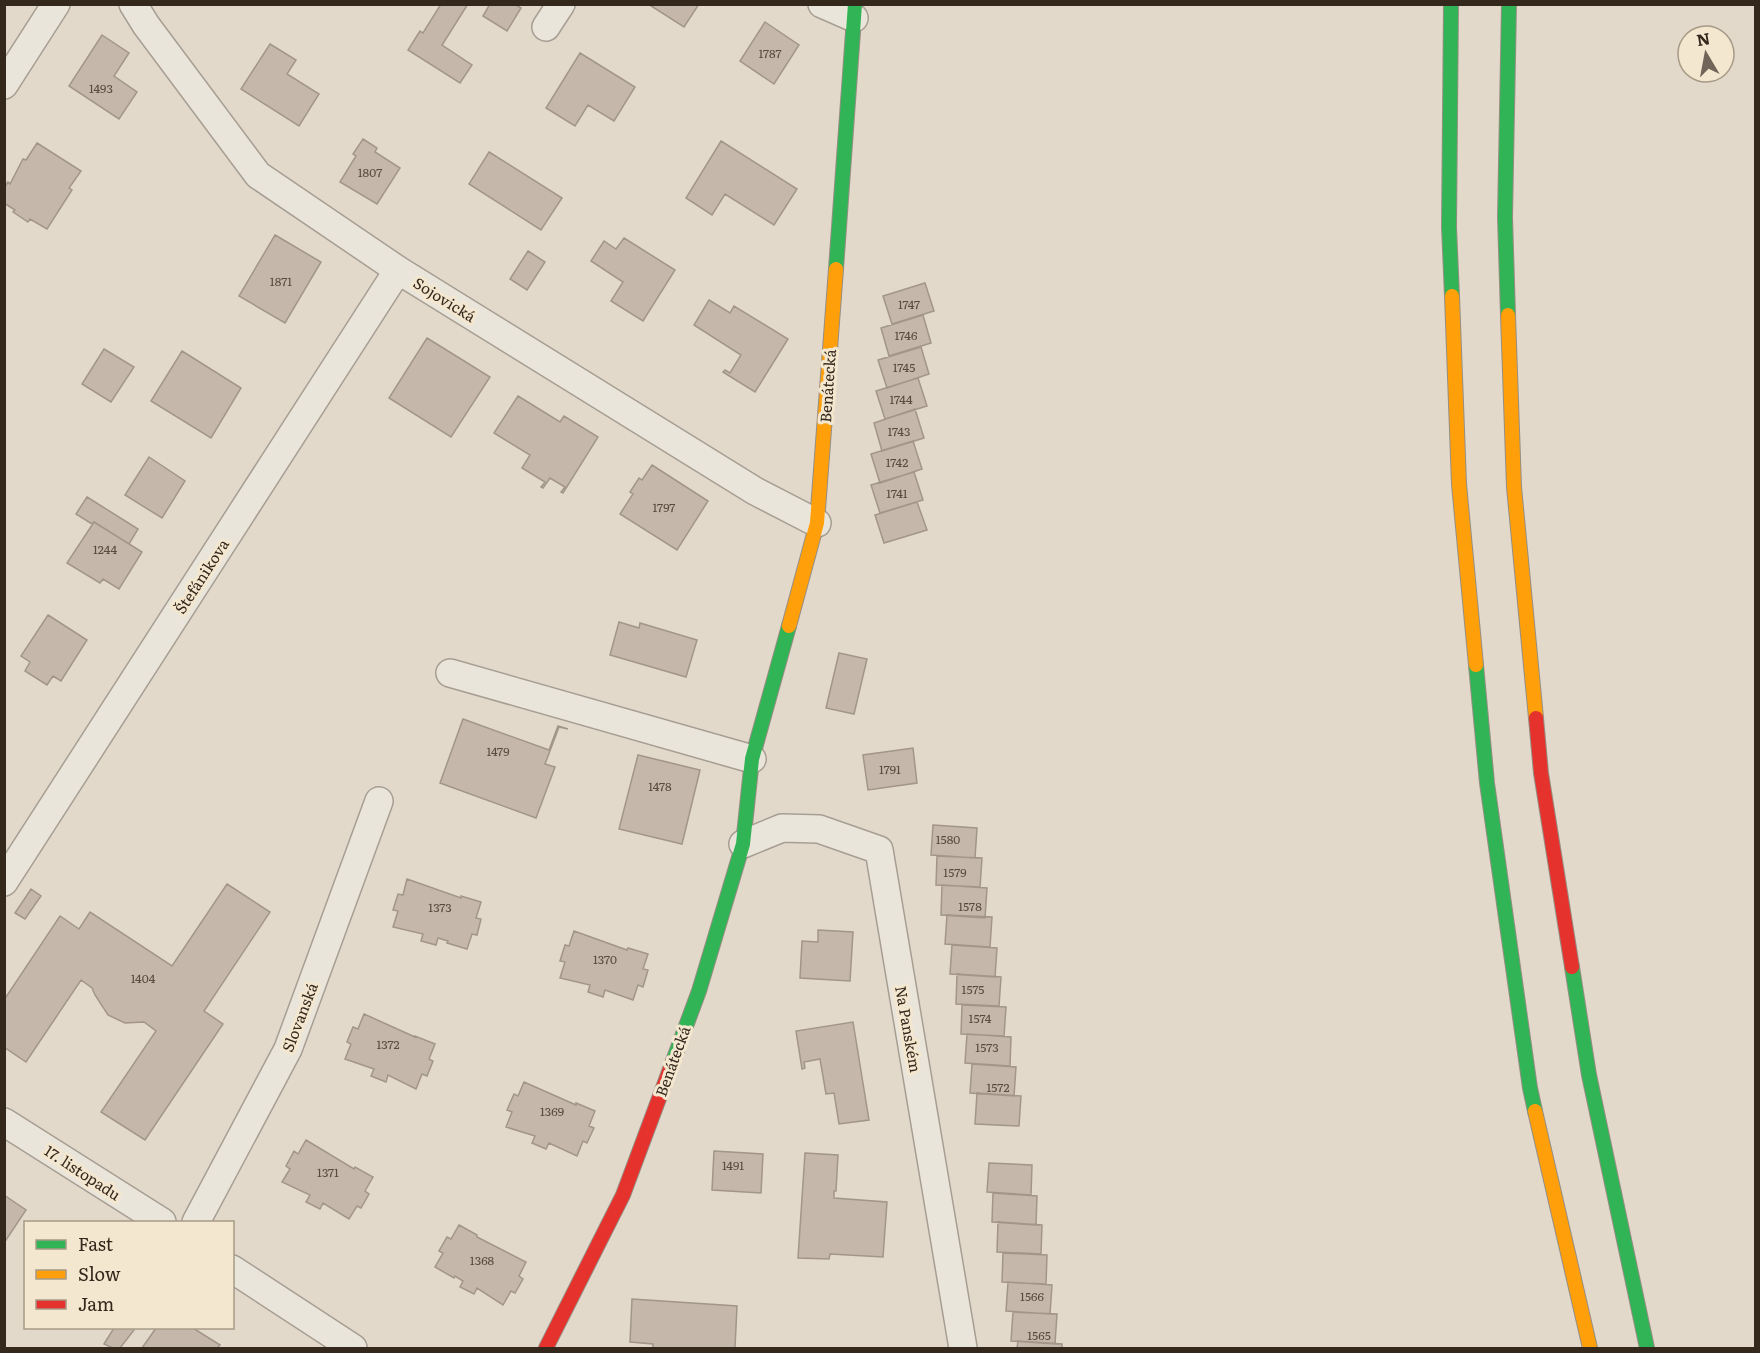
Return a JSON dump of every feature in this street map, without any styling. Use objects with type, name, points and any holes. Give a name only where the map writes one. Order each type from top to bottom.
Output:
[{"type":"main road","points":[[1451,4],[1449,227],[1459,484],[1487,783],[1530,1088],[1590,1348]]},
{"type":"main road","points":[[1509,4],[1505,217],[1514,487],[1540,772],[1589,1075],[1647,1348]]},
{"type":"main road","name":"Benátecká","points":[[546,1348],[623,1195],[699,991],[743,844],[753,759],[817,523],[854,11]]},
{"type":"street","points":[[4,85],[56,4]]},
{"type":"street","name":"Sojovická","points":[[133,4],[146,25],[258,175],[398,270],[755,491],[817,523]]},
{"type":"street","points":[[546,27],[561,4]]},
{"type":"street","points":[[822,4],[854,11]]},
{"type":"street","name":"Štefánikova","points":[[4,882],[398,270]]},
{"type":"street","points":[[450,673],[753,759]]},
{"type":"street","name":"Slovanská","points":[[197,1221],[288,1049],[379,801]]},
{"type":"street","name":"Na Panském","points":[[743,844],[782,828],[819,829],[879,850],[963,1348]]},
{"type":"street","name":"17. listopadu","points":[[4,1122],[160,1221]]},
{"type":"street","points":[[234,1270],[353,1348]]},
{"type":"building","points":[[441,4],[468,4],[442,45],[472,65],[460,83],[408,50],[420,31],[423,33]]},
{"type":"building","points":[[490,4],[514,4],[521,8],[507,31],[483,16]]},
{"type":"building","points":[[648,4],[699,4],[684,27]]},
{"type":"building","points":[[765,22],[799,45],[774,84],[740,61]]},
{"type":"building","points":[[102,35],[129,53],[114,76],[137,92],[119,119],[69,86]]},
{"type":"building","points":[[270,44],[296,60],[287,74],[319,94],[299,126],[241,89]]},
{"type":"building","points":[[580,53],[635,87],[614,121],[588,105],[575,126],[546,108]]},
{"type":"building","points":[[363,139],[377,148],[375,152],[400,168],[377,204],[340,182],[356,156],[353,154]]},
{"type":"building","points":[[721,141],[797,189],[774,225],[725,194],[712,215],[686,198]]},
{"type":"building","points":[[37,143],[81,171],[69,188],[72,190],[47,229],[30,219],[28,222],[4,203],[4,188],[8,182],[10,184],[23,159],[26,160]]},
{"type":"building","points":[[489,152],[562,198],[541,230],[469,184]]},
{"type":"building","points":[[275,235],[321,262],[285,323],[239,296]]},
{"type":"building","points":[[624,238],[675,270],[643,321],[611,301],[623,282],[591,261],[604,241],[616,249]]},
{"type":"building","points":[[528,251],[545,262],[527,290],[510,279]]},
{"type":"building","points":[[925,283],[934,311],[892,324],[883,296]]},
{"type":"building","points":[[709,300],[730,313],[734,306],[788,339],[755,392],[723,372],[725,370],[730,373],[741,355],[694,325]]},
{"type":"building","points":[[923,315],[931,343],[889,356],[881,328]]},
{"type":"building","points":[[427,338],[490,377],[451,437],[389,398]]},
{"type":"building","points":[[921,347],[929,374],[887,388],[878,360]]},
{"type":"building","points":[[104,349],[134,367],[111,402],[82,384]]},
{"type":"building","points":[[182,351],[241,388],[211,438],[151,401]]},
{"type":"building","points":[[918,378],[927,406],[885,419],[876,391]]},
{"type":"building","points":[[518,396],[560,422],[564,416],[598,437],[563,493],[561,492],[565,487],[550,478],[543,488],[541,487],[545,482],[522,468],[530,455],[494,433]]},
{"type":"building","points":[[915,409],[924,438],[882,451],[874,423]]},
{"type":"building","points":[[913,441],[922,469],[880,483],[871,454]]},
{"type":"building","points":[[149,457],[185,481],[162,518],[125,495]]},
{"type":"building","points":[[652,465],[708,501],[677,550],[620,514],[633,494],[630,492],[639,478],[642,480]]},
{"type":"building","points":[[914,472],[923,500],[880,513],[871,485]]},
{"type":"building","points":[[87,497],[138,529],[129,544],[94,522],[92,524],[76,514]]},
{"type":"building","points":[[917,502],[927,530],[884,543],[875,515]]},
{"type":"building","points":[[94,522],[142,552],[119,589],[103,579],[100,583],[67,563]]},
{"type":"building","points":[[48,615],[87,640],[61,681],[53,676],[47,685],[25,671],[30,662],[21,656]]},
{"type":"building","points":[[619,622],[639,628],[640,623],[697,640],[686,677],[610,655]]},
{"type":"building","points":[[839,653],[867,659],[854,714],[826,708]]},
{"type":"building","points":[[463,719],[549,750],[558,726],[568,729],[559,727],[545,764],[555,767],[536,818],[440,783]]},
{"type":"building","points":[[913,748],[917,783],[868,790],[863,755]]},
{"type":"building","points":[[638,755],[700,770],[682,844],[619,829]]},
{"type":"building","points":[[933,825],[977,828],[975,858],[931,855]]},
{"type":"building","points":[[937,856],[982,858],[980,887],[936,885]]},
{"type":"building","points":[[407,879],[461,898],[461,896],[481,902],[476,918],[481,919],[477,935],[472,934],[467,949],[438,938],[436,945],[421,941],[423,934],[393,927],[398,911],[393,910],[398,894],[403,895]]},
{"type":"building","points":[[227,884],[270,912],[204,1011],[223,1024],[145,1140],[101,1112],[156,1031],[144,1022],[125,1023],[108,1015],[92,988],[81,980],[26,1062],[4,1047],[4,1000],[60,916],[79,929],[90,912],[172,966]]},
{"type":"building","points":[[942,885],[987,888],[985,918],[941,915]]},
{"type":"building","points":[[31,889],[41,896],[25,919],[15,913]]},
{"type":"building","points":[[947,915],[992,917],[990,947],[945,944]]},
{"type":"building","points":[[818,930],[853,932],[850,981],[800,978],[802,941],[818,942]]},
{"type":"building","points":[[574,931],[627,950],[628,948],[648,954],[643,969],[648,970],[643,987],[638,985],[633,1000],[605,990],[603,997],[588,992],[590,985],[560,978],[565,962],[560,961],[565,945],[569,946]]},
{"type":"building","points":[[952,945],[997,948],[995,977],[950,974]]},
{"type":"building","points":[[957,974],[1001,977],[999,1006],[956,1004]]},
{"type":"building","points":[[962,1005],[1006,1007],[1004,1036],[961,1034]]},
{"type":"building","points":[[364,1014],[435,1044],[429,1059],[433,1061],[427,1076],[422,1074],[416,1089],[388,1075],[386,1082],[371,1076],[374,1069],[345,1059],[351,1044],[347,1042],[353,1027],[358,1029]]},
{"type":"building","points":[[853,1022],[869,1120],[839,1124],[834,1093],[826,1094],[820,1059],[804,1062],[805,1068],[802,1069],[796,1031]]},
{"type":"building","points":[[967,1034],[1011,1037],[1010,1066],[965,1063]]},
{"type":"building","points":[[972,1064],[1016,1067],[1014,1096],[970,1093]]},
{"type":"building","points":[[524,1082],[595,1111],[589,1126],[594,1128],[587,1143],[583,1141],[577,1156],[549,1143],[546,1149],[532,1143],[535,1136],[506,1127],[512,1112],[507,1110],[514,1094],[518,1096]]},
{"type":"building","points":[[977,1093],[1021,1096],[1019,1126],[975,1124]]},
{"type":"building","points":[[306,1140],[354,1169],[355,1167],[373,1177],[365,1191],[369,1194],[361,1208],[357,1206],[349,1219],[323,1203],[320,1209],[306,1202],[310,1195],[282,1182],[290,1169],[286,1166],[294,1151],[298,1154]]},
{"type":"building","points":[[714,1151],[763,1154],[761,1193],[712,1190]]},
{"type":"building","points":[[805,1153],[838,1155],[834,1198],[887,1202],[883,1257],[830,1254],[829,1259],[798,1258]]},
{"type":"building","points":[[989,1163],[1032,1165],[1031,1195],[987,1192]]},
{"type":"building","points":[[993,1193],[1037,1196],[1036,1225],[992,1222]]},
{"type":"building","points":[[4,1195],[26,1210],[4,1243]]},
{"type":"building","points":[[998,1222],[1042,1225],[1041,1254],[997,1252]]},
{"type":"building","points":[[459,1225],[477,1237],[526,1262],[519,1276],[523,1279],[515,1293],[511,1291],[503,1305],[477,1288],[474,1294],[460,1287],[463,1281],[435,1267],[443,1253],[439,1251],[447,1237],[451,1239]]},
{"type":"building","points":[[1003,1253],[1047,1255],[1046,1284],[1002,1282]]},
{"type":"building","points":[[1008,1282],[1052,1285],[1050,1314],[1006,1311]]},
{"type":"building","points":[[632,1299],[737,1306],[735,1348],[653,1348],[653,1344],[630,1342]]},
{"type":"building","points":[[1013,1312],[1057,1314],[1055,1344],[1011,1341]]},
{"type":"building","points":[[113,1329],[134,1330],[120,1348],[104,1344]]},
{"type":"building","points":[[155,1329],[195,1329],[220,1345],[217,1348],[142,1348]]},
{"type":"building","points":[[1018,1341],[1062,1344],[1062,1348],[1017,1348]]},
{"type":"traffic: fast","points":[[836,269],[855,4]]},
{"type":"traffic: fast","points":[[1451,4],[1449,227],[1452,296]]},
{"type":"traffic: fast","points":[[1508,315],[1505,217],[1509,4]]},
{"type":"traffic: fast","points":[[673,1061],[699,991],[743,844],[752,759],[789,626]]},
{"type":"traffic: fast","points":[[1476,665],[1487,783],[1535,1111]]},
{"type":"traffic: fast","points":[[1572,967],[1589,1075],[1647,1348]]},
{"type":"traffic: slow","points":[[789,626],[817,523],[836,269]]},
{"type":"traffic: slow","points":[[1452,296],[1459,484],[1476,665]]},
{"type":"traffic: slow","points":[[1508,315],[1514,487],[1536,718]]},
{"type":"traffic: slow","points":[[1535,1111],[1590,1348]]},
{"type":"traffic: jam","points":[[1536,718],[1541,773],[1572,967]]},
{"type":"traffic: jam","points":[[546,1348],[623,1195],[673,1061]]}]
